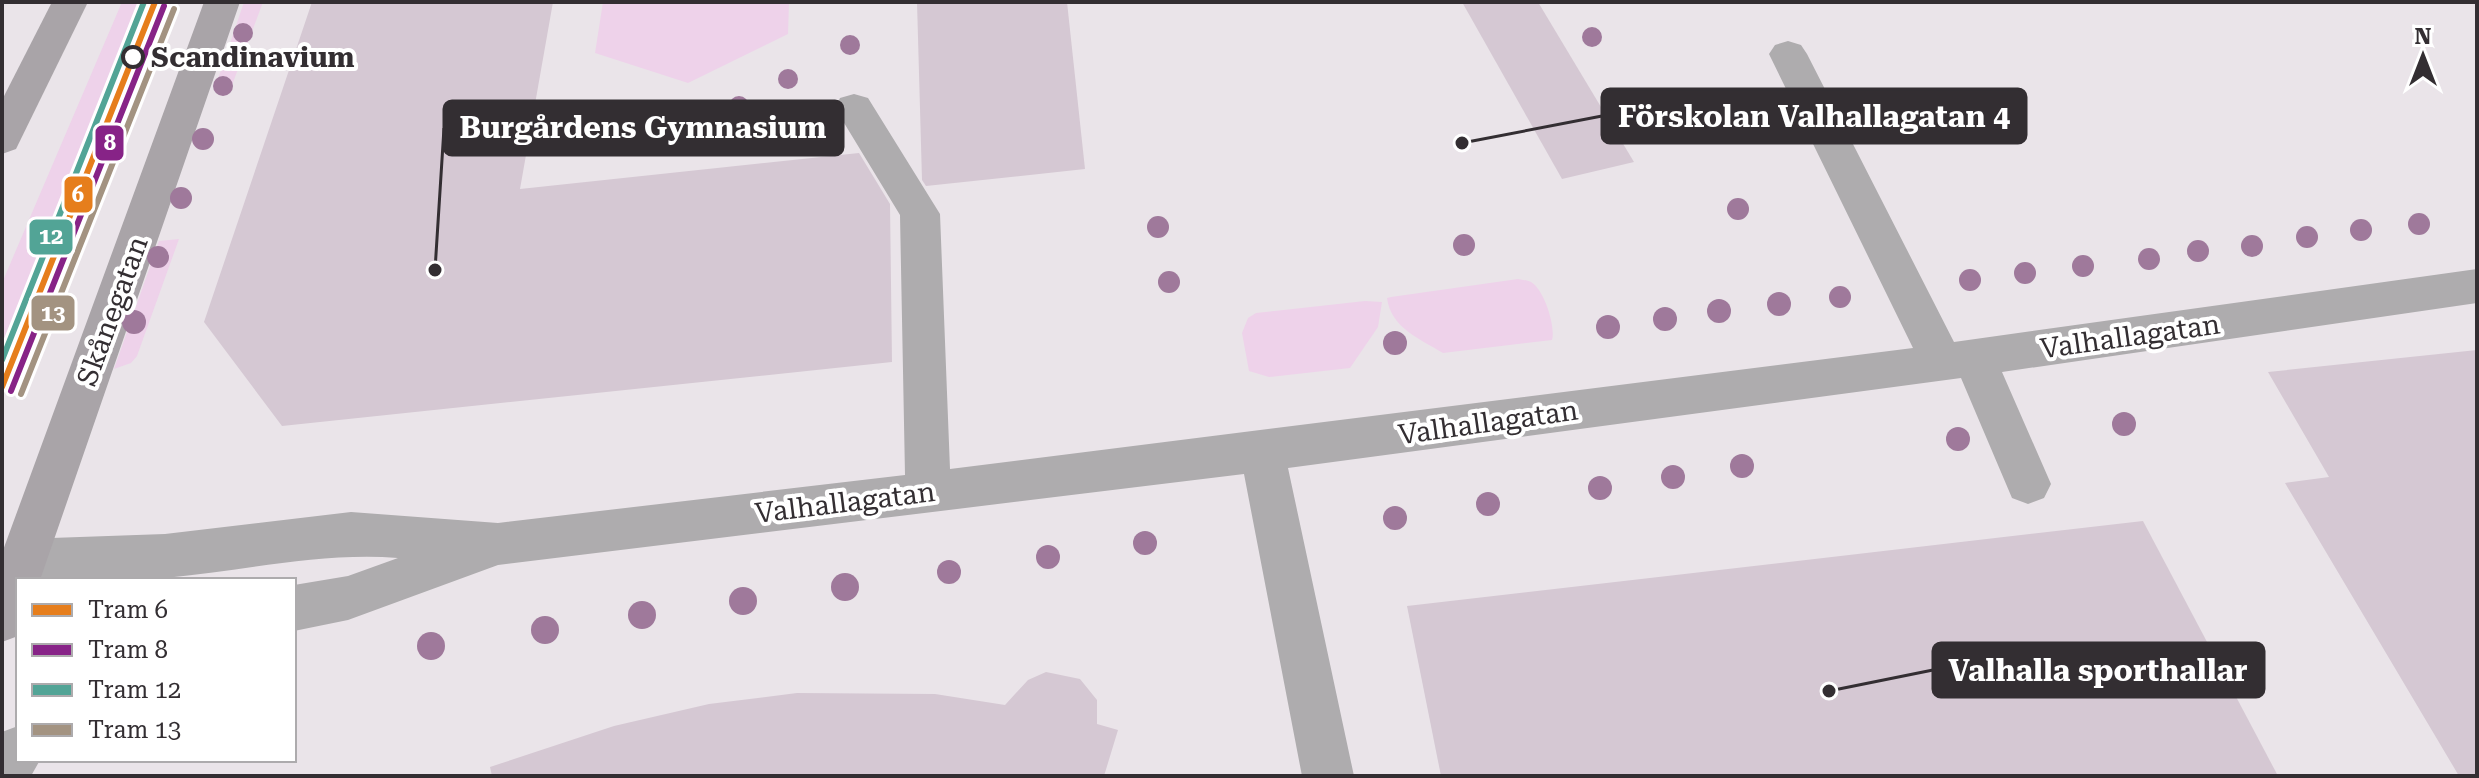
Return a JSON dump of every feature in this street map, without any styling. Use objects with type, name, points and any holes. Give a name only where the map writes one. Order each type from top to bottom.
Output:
[{"type":"main road","points":[[2,139],[70,2]]},
{"type":"main road","name":"Skånegatan","points":[[2,619],[12,561],[222,2]]},
{"type":"street","points":[[1788,54],[2028,484]]},
{"type":"street","points":[[854,108],[920,214],[928,492]]},
{"type":"street","name":"Valhallagatan","points":[[12,561],[165,556],[351,533],[498,544],[1262,452],[1958,360],[2477,286]]},
{"type":"street","points":[[1262,452],[1328,776]]},
{"type":"street","name":"Valhallagatan","points":[[296,608],[348,598],[498,544]]},
{"type":"street","points":[[2,771],[16,754]]},
{"type":"shaded area","points":[[122,2],[161,2],[14,374],[2,370],[2,283]]},
{"type":"shaded area","points":[[244,2],[263,2],[231,88],[214,91]]},
{"type":"shaded area","points":[[603,2],[789,2],[788,34],[688,83],[595,53]]},
{"type":"shaded area","points":[[179,239],[137,356],[131,363],[114,369],[159,241]]},
{"type":"shaded area","points":[[1518,279],[1531,282],[1540,292],[1551,318],[1552,340],[1443,353],[1400,325],[1387,298],[1391,297]]},
{"type":"shaded area","points":[[1365,301],[1382,302],[1378,327],[1350,368],[1269,377],[1249,371],[1242,333],[1248,318],[1256,313]]},
{"type":"building","points":[[312,2],[553,2],[520,189],[859,153],[890,204],[892,362],[282,426],[204,322]]},
{"type":"building","points":[[917,2],[1067,2],[1085,169],[926,186],[922,180]]},
{"type":"building","points":[[1462,2],[1538,2],[1634,162],[1562,179]]},
{"type":"building","points":[[2477,350],[2477,776],[2459,776],[2285,483],[2329,477],[2268,372]]},
{"type":"building","points":[[2143,521],[2278,776],[1441,776],[1407,606]]},
{"type":"building","points":[[1046,672],[1080,679],[1097,700],[1097,724],[1118,730],[1104,776],[492,776],[490,767],[614,726],[709,704],[797,693],[935,694],[1005,705],[1028,680]]},
{"type":"tram line","name":"12","points":[[2,360],[144,2]]},
{"type":"tram line","name":"6","points":[[2,387],[155,2]]},
{"type":"tram line","name":"8","points":[[11,391],[164,6]]},
{"type":"tram line","name":"13","points":[[21,394],[174,9]]},
{"type":"place","name":"Scandinavium","points":[[133,57]]},
{"type":"place","name":"Förskolan Valhallagatan 4","points":[[1462,143]]},
{"type":"place","name":"Burgårdens Gymnasium","points":[[435,270]]},
{"type":"place","name":"Valhalla sporthallar","points":[[1829,691]]}]
